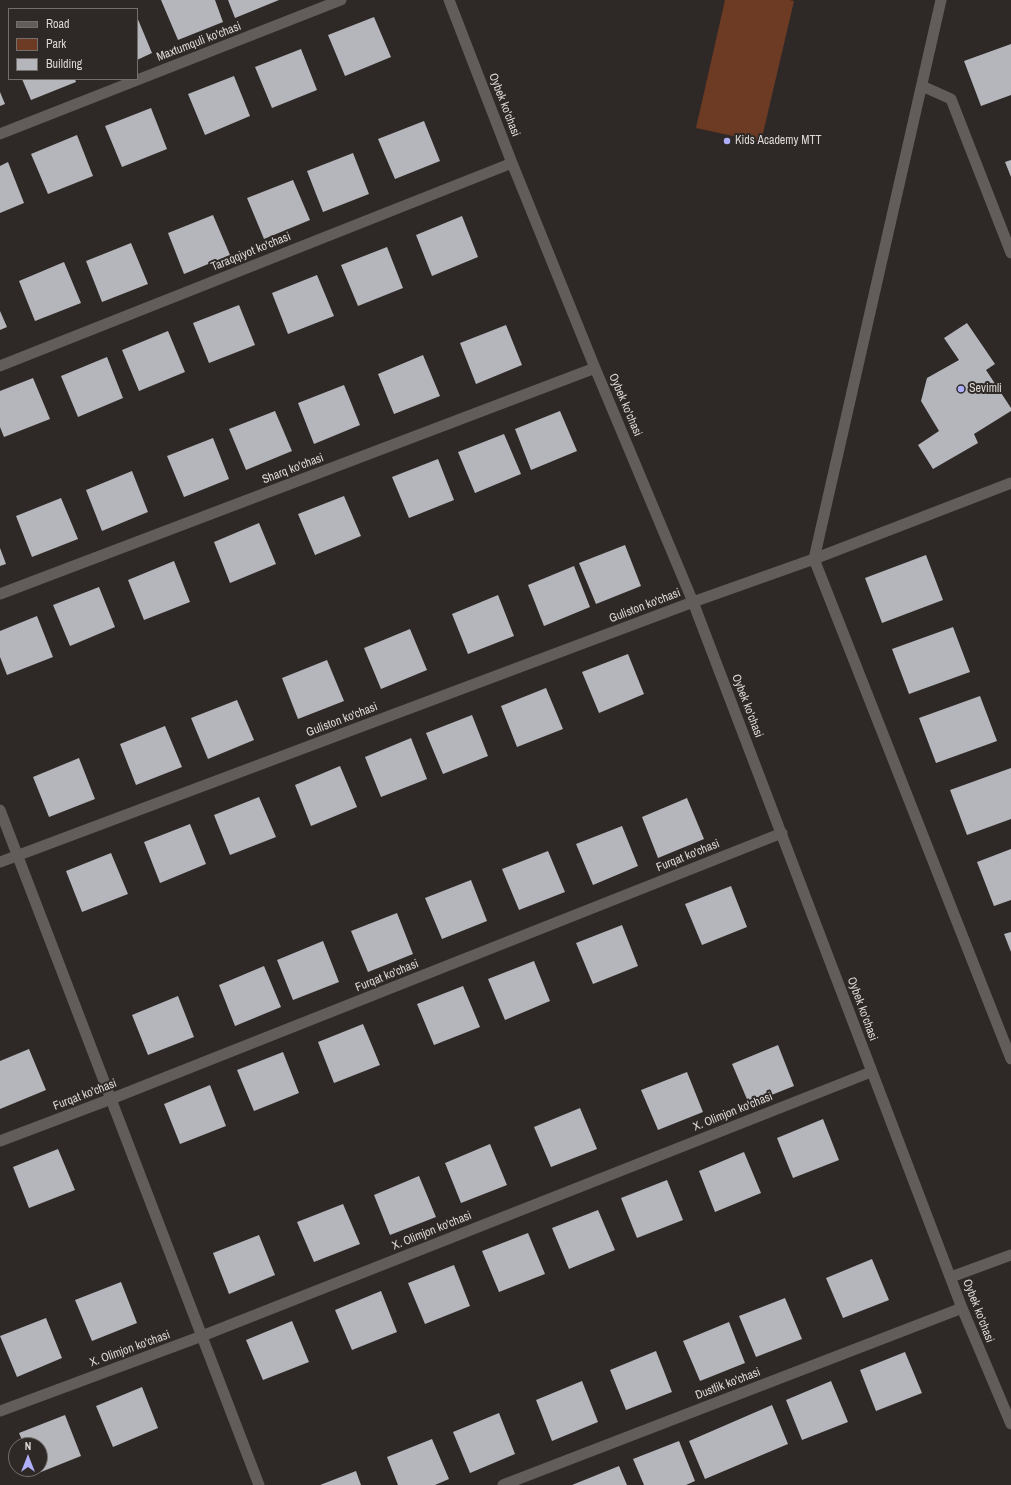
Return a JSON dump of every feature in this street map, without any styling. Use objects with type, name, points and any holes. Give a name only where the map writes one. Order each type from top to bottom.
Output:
[{"type":"street","name":"Maxtumquli ko'chasi","points":[[138,80],[341,0]]},
{"type":"street","name":"Oybek ko'chasi","points":[[449,0],[512,163],[595,368],[693,602],[962,1308],[1011,1424]]},
{"type":"street","points":[[941,0],[814,559],[1011,1059]]},
{"type":"street","name":"Maxtumquli ko'chasi","points":[[0,134],[137,80]]},
{"type":"street","points":[[922,86],[951,99],[1011,253]]},
{"type":"street","name":"Taraqqiyot ko'chasi","points":[[0,366],[512,163]]},
{"type":"street","name":"Sharq ko'chasi","points":[[0,594],[595,368]]},
{"type":"street","name":"Guliston ko'chasi","points":[[0,862],[693,602],[814,559],[1011,483]]},
{"type":"street","points":[[0,810],[259,1485]]},
{"type":"street","name":"Furqat ko'chasi","points":[[0,1141],[111,1099],[782,833]]},
{"type":"street","name":"X. Olimjon ko'chasi","points":[[0,1411],[202,1336],[871,1072]]},
{"type":"street","points":[[951,1277],[1011,1255]]},
{"type":"street","name":"Dustlik ko'chasi","points":[[503,1485],[962,1308]]},
{"type":"green space","points":[[725,0],[794,1],[761,142],[696,128]]},
{"type":"building","points":[[161,0],[215,0],[223,22],[178,40]]},
{"type":"building","points":[[228,0],[279,0],[235,18]]},
{"type":"building","points":[[374,17],[391,57],[345,76],[328,35]]},
{"type":"building","points":[[138,19],[152,53],[138,60]]},
{"type":"building","points":[[1011,44],[1011,95],[981,106],[964,61]]},
{"type":"building","points":[[301,49],[317,90],[272,108],[255,67]]},
{"type":"building","points":[[234,76],[250,116],[205,135],[188,94]]},
{"type":"building","points":[[22,80],[75,80],[76,82],[31,100]]},
{"type":"building","points":[[0,92],[5,104],[0,106]]},
{"type":"building","points":[[151,108],[167,149],[122,167],[105,126]]},
{"type":"building","points":[[424,121],[440,161],[395,179],[378,139]]},
{"type":"building","points":[[77,135],[93,176],[48,194],[31,154]]},
{"type":"building","points":[[353,153],[369,194],[323,212],[307,171]]},
{"type":"building","points":[[1011,160],[1011,177],[1005,162]]},
{"type":"building","points":[[8,162],[24,203],[0,213],[0,166]]},
{"type":"building","points":[[293,180],[310,220],[264,239],[247,198]]},
{"type":"building","points":[[213,215],[230,255],[184,274],[168,233]]},
{"type":"building","points":[[462,216],[478,257],[432,276],[416,235]]},
{"type":"building","points":[[131,243],[148,284],[102,302],[86,261]]},
{"type":"building","points":[[387,247],[403,288],[358,306],[341,265]]},
{"type":"building","points":[[64,262],[81,303],[35,321],[19,281]]},
{"type":"building","points":[[317,275],[334,316],[288,334],[272,293]]},
{"type":"building","points":[[239,305],[255,345],[209,363],[193,323]]},
{"type":"building","points":[[0,311],[7,327],[0,330]]},
{"type":"building","name":"Sevimli","points":[[967,323],[995,364],[986,370],[1011,408],[1011,411],[974,434],[978,443],[933,469],[918,445],[939,431],[921,401],[927,378],[959,360],[944,338]]},
{"type":"building","points":[[506,325],[522,365],[476,384],[460,343]]},
{"type":"building","points":[[168,331],[185,372],[139,391],[122,350]]},
{"type":"building","points":[[423,355],[440,396],[394,414],[378,374]]},
{"type":"building","points":[[107,357],[123,398],[78,417],[61,376]]},
{"type":"building","points":[[33,378],[50,419],[4,437],[0,427],[0,391]]},
{"type":"building","points":[[344,385],[360,425],[314,444],[298,403]]},
{"type":"building","points":[[275,411],[292,451],[246,470],[229,429]]},
{"type":"building","points":[[560,411],[577,451],[531,470],[515,429]]},
{"type":"building","points":[[504,434],[521,474],[475,493],[458,452]]},
{"type":"building","points":[[213,438],[229,479],[184,497],[167,456]]},
{"type":"building","points":[[438,459],[454,500],[409,518],[392,477]]},
{"type":"building","points":[[132,471],[148,512],[102,531],[86,490]]},
{"type":"building","points":[[344,496],[361,536],[315,555],[298,514]]},
{"type":"building","points":[[61,498],[78,539],[32,557],[16,516]]},
{"type":"building","points":[[259,523],[276,564],[230,583],[214,542]]},
{"type":"building","points":[[625,545],[641,586],[596,604],[579,563]]},
{"type":"building","points":[[0,548],[6,564],[0,566]]},
{"type":"building","points":[[926,555],[943,600],[882,623],[865,578]]},
{"type":"building","points":[[174,561],[190,602],[144,620],[128,580]]},
{"type":"building","points":[[574,566],[590,607],[544,626],[528,585]]},
{"type":"building","points":[[99,587],[115,627],[70,646],[53,605]]},
{"type":"building","points":[[498,595],[514,636],[468,654],[452,614]]},
{"type":"building","points":[[37,616],[53,657],[7,675],[0,657],[0,631]]},
{"type":"building","points":[[953,627],[970,672],[909,694],[892,649]]},
{"type":"building","points":[[410,629],[427,670],[381,689],[364,648]]},
{"type":"building","points":[[628,654],[644,694],[599,713],[582,672]]},
{"type":"building","points":[[327,660],[344,701],[298,719],[282,678]]},
{"type":"building","points":[[546,688],[563,729],[517,747],[501,706]]},
{"type":"building","points":[[980,696],[997,741],[936,763],[919,718]]},
{"type":"building","points":[[237,700],[254,740],[208,759],[191,718]]},
{"type":"building","points":[[472,715],[488,756],[443,774],[426,733]]},
{"type":"building","points":[[165,726],[182,767],[136,785],[120,744]]},
{"type":"building","points":[[411,738],[427,779],[381,797],[365,757]]},
{"type":"building","points":[[79,758],[95,799],[49,817],[33,777]]},
{"type":"building","points":[[340,766],[357,807],[311,826],[295,785]]},
{"type":"building","points":[[1011,768],[1011,819],[967,835],[950,790]]},
{"type":"building","points":[[259,797],[276,837],[230,855],[214,815]]},
{"type":"building","points":[[687,798],[704,839],[658,858],[642,817]]},
{"type":"building","points":[[190,824],[206,864],[160,883],[144,842]]},
{"type":"building","points":[[622,826],[638,866],[593,885],[576,844]]},
{"type":"building","points":[[1011,849],[1011,900],[994,906],[977,862]]},
{"type":"building","points":[[548,851],[565,892],[519,910],[502,869]]},
{"type":"building","points":[[111,853],[128,894],[82,912],[66,871]]},
{"type":"building","points":[[471,880],[487,921],[442,939],[425,898]]},
{"type":"building","points":[[731,886],[747,927],[702,945],[685,904]]},
{"type":"building","points":[[397,913],[413,954],[368,972],[351,931]]},
{"type":"building","points":[[622,925],[638,966],[593,984],[576,943]]},
{"type":"building","points":[[1011,932],[1011,952],[1004,934]]},
{"type":"building","points":[[323,941],[339,982],[293,1000],[277,960]]},
{"type":"building","points":[[534,961],[550,1001],[505,1020],[488,979]]},
{"type":"building","points":[[264,966],[281,1007],[235,1026],[219,985]]},
{"type":"building","points":[[463,986],[480,1027],[434,1045],[417,1004]]},
{"type":"building","points":[[178,996],[194,1037],[148,1055],[132,1015]]},
{"type":"building","points":[[363,1024],[380,1065],[334,1083],[318,1042]]},
{"type":"building","points":[[778,1045],[794,1086],[749,1104],[732,1064]]},
{"type":"building","points":[[29,1049],[46,1090],[0,1109],[0,1061]]},
{"type":"building","points":[[283,1052],[299,1093],[254,1111],[237,1070]]},
{"type":"building","points":[[687,1072],[703,1112],[658,1130],[641,1090]]},
{"type":"building","points":[[210,1085],[226,1126],[180,1144],[164,1104]]},
{"type":"building","points":[[580,1108],[597,1149],[551,1167],[534,1127]]},
{"type":"building","points":[[823,1119],[839,1160],[793,1178],[777,1138]]},
{"type":"building","points":[[490,1144],[507,1185],[461,1203],[445,1163]]},
{"type":"building","points":[[58,1149],[75,1190],[29,1208],[13,1167]]},
{"type":"building","points":[[744,1152],[761,1193],[715,1212],[699,1171]]},
{"type":"building","points":[[419,1176],[436,1217],[390,1235],[374,1195]]},
{"type":"building","points":[[667,1180],[683,1220],[637,1238],[621,1198]]},
{"type":"building","points":[[343,1204],[360,1244],[314,1262],[297,1222]]},
{"type":"building","points":[[598,1210],[615,1250],[569,1269],[552,1228]]},
{"type":"building","points":[[528,1233],[545,1274],[499,1292],[482,1251]]},
{"type":"building","points":[[259,1235],[275,1275],[229,1294],[213,1253]]},
{"type":"building","points":[[872,1259],[889,1300],[843,1318],[826,1278]]},
{"type":"building","points":[[454,1265],[470,1306],[425,1324],[408,1283]]},
{"type":"building","points":[[121,1282],[137,1323],[92,1341],[75,1300]]},
{"type":"building","points":[[381,1291],[397,1332],[352,1350],[335,1310]]},
{"type":"building","points":[[785,1298],[802,1339],[756,1357],[739,1316]]},
{"type":"building","points":[[46,1318],[62,1358],[17,1377],[0,1336]]},
{"type":"building","points":[[292,1321],[309,1362],[263,1380],[246,1340]]},
{"type":"building","points":[[729,1322],[745,1363],[700,1381],[683,1341]]},
{"type":"building","points":[[656,1351],[672,1392],[626,1410],[610,1370]]},
{"type":"building","points":[[905,1352],[922,1393],[876,1411],[860,1370]]},
{"type":"building","points":[[582,1381],[598,1422],[552,1441],[536,1400]]},
{"type":"building","points":[[831,1381],[848,1422],[802,1440],[786,1400]]},
{"type":"building","points":[[142,1387],[158,1428],[113,1447],[96,1406]]},
{"type":"building","points":[[772,1405],[788,1444],[705,1479],[689,1441]]},
{"type":"building","points":[[499,1413],[515,1454],[470,1473],[453,1432]]},
{"type":"building","points":[[65,1415],[81,1456],[48,1469],[48,1437],[21,1437],[19,1433]]},
{"type":"building","points":[[432,1439],[449,1479],[435,1485],[398,1485],[387,1457]]},
{"type":"building","points":[[679,1441],[695,1481],[686,1485],[644,1485],[633,1459]]},
{"type":"building","points":[[619,1466],[627,1485],[572,1485]]},
{"type":"building","points":[[356,1471],[361,1485],[320,1485]]},
{"type":"place","name":"Kids Academy MTT","points":[[727,141]]},
{"type":"place","name":"Sevimli","points":[[961,389]]}]
